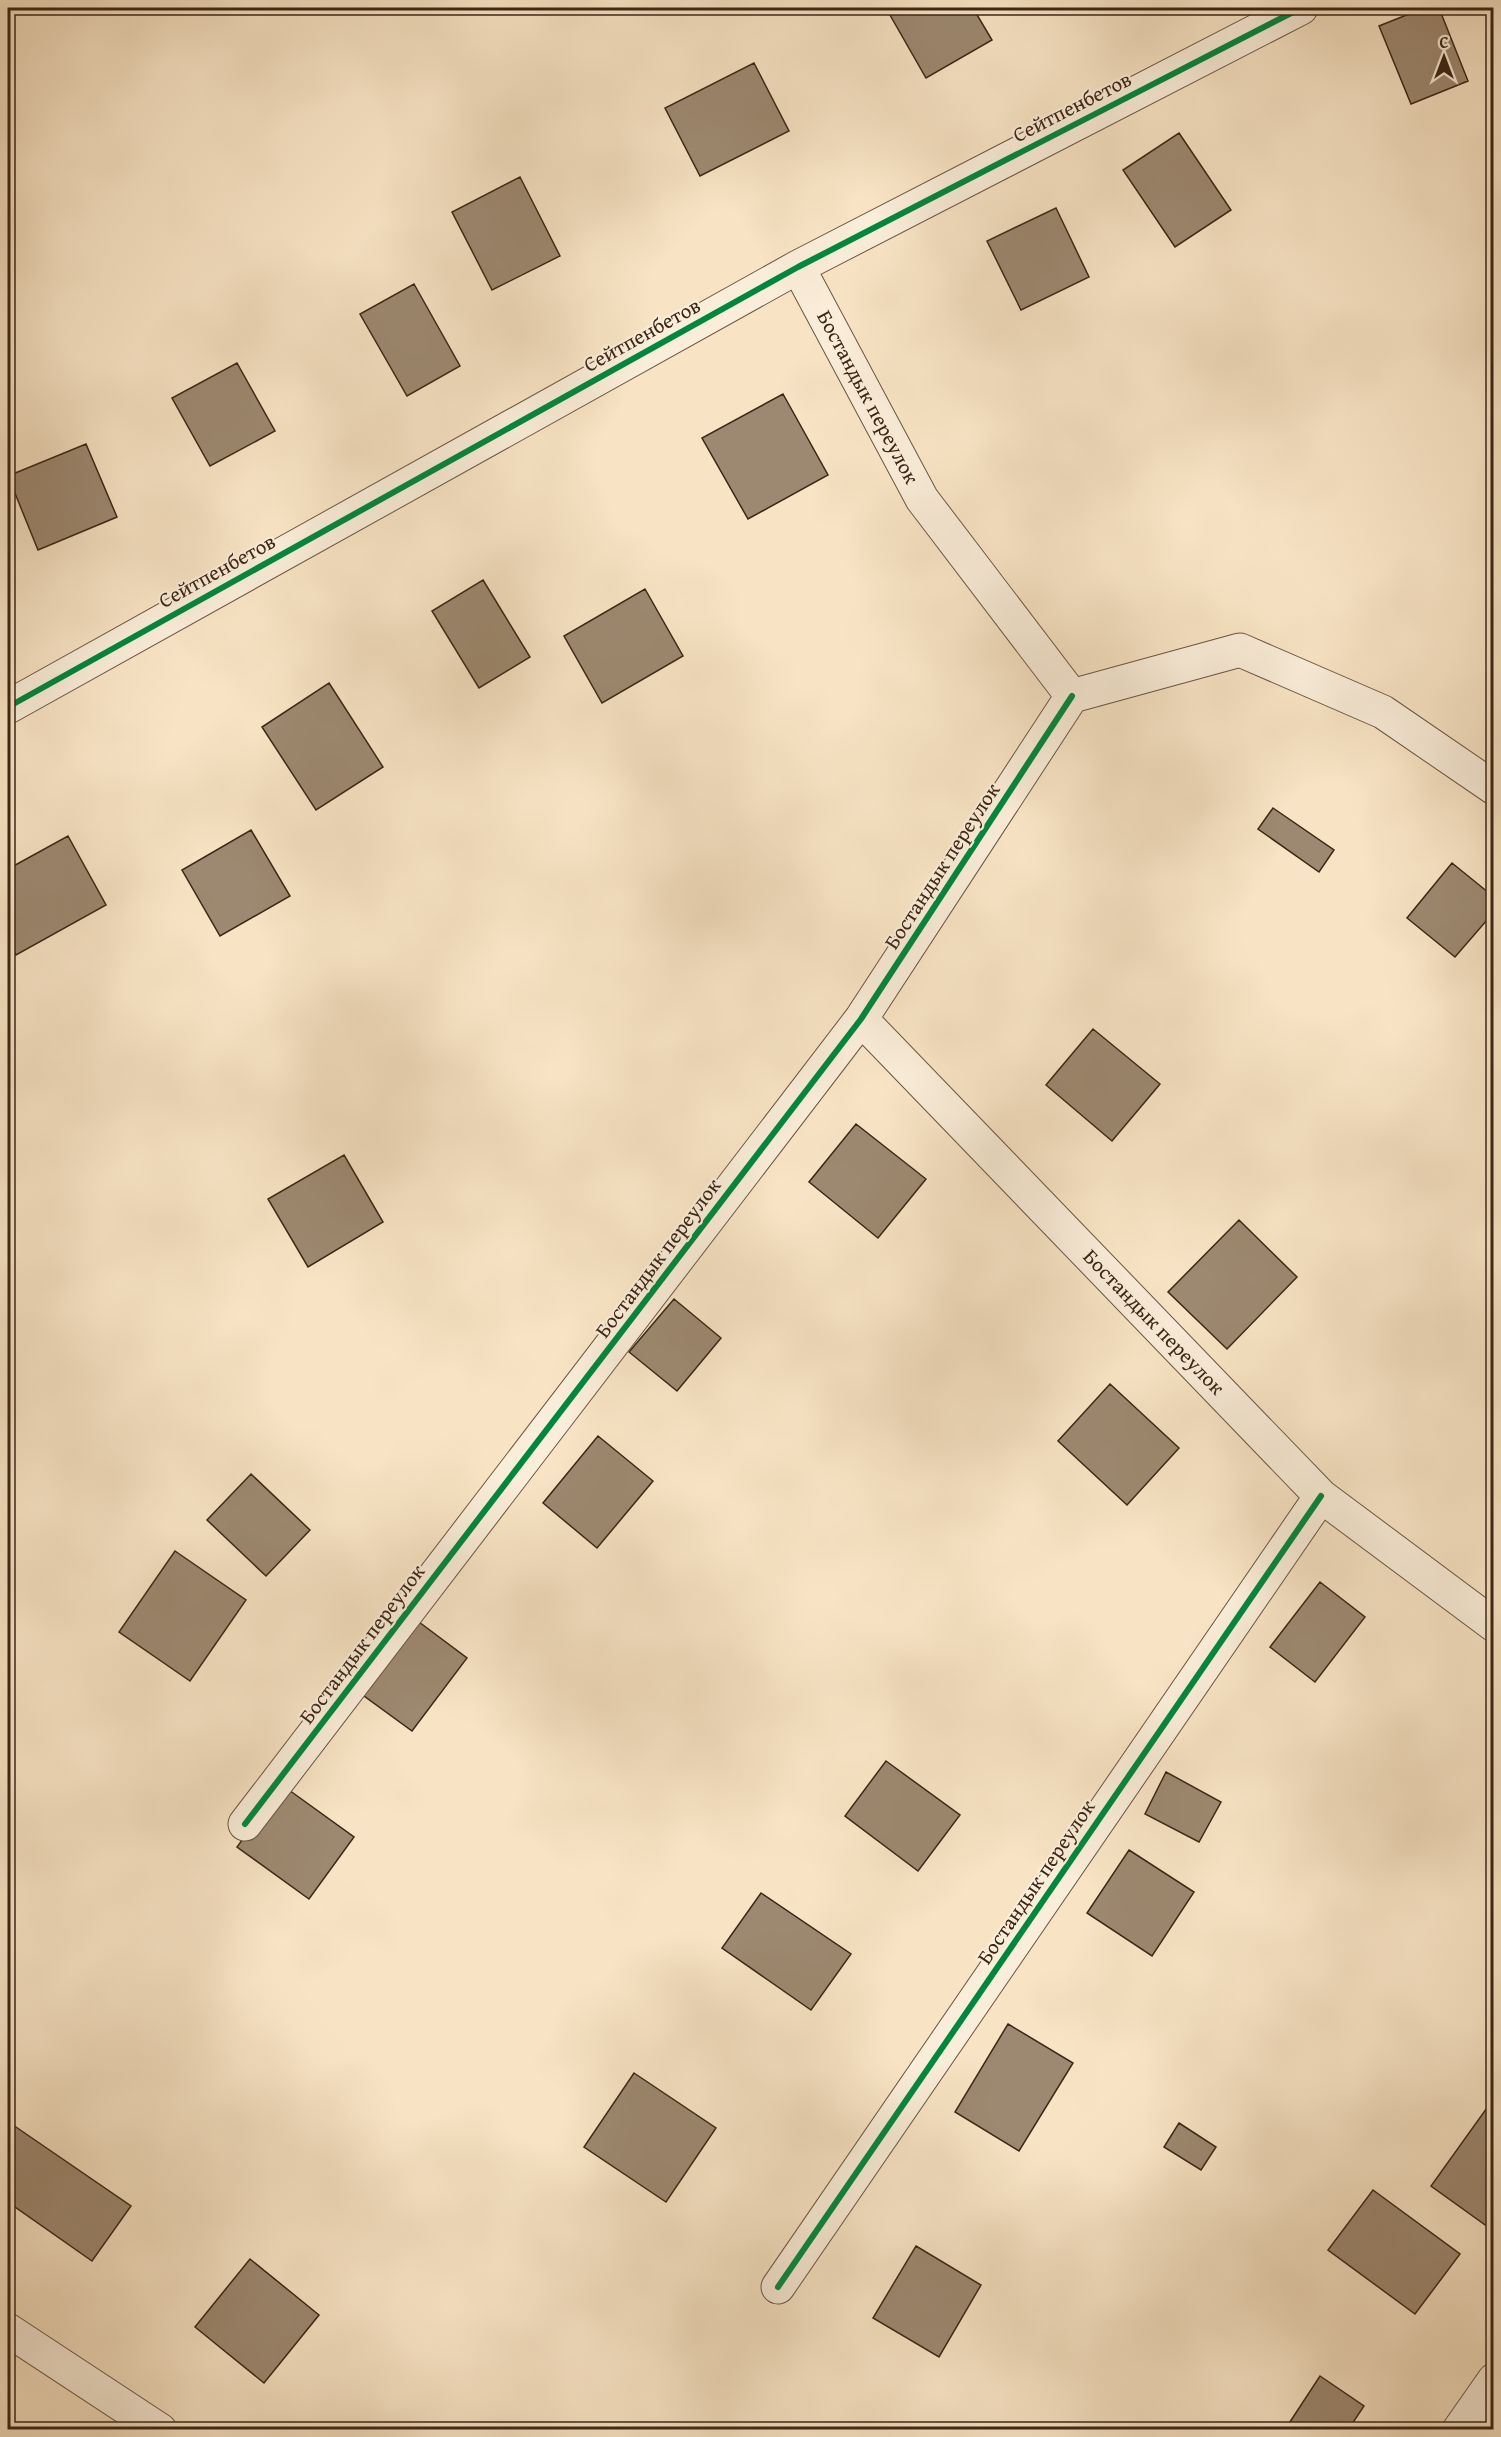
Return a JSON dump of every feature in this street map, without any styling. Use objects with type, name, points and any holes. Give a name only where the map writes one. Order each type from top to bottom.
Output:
[{"type":"street","name":"Сейтпенбетов","points":[[8,707],[798,267],[1301,8]]},
{"type":"street","name":"Бостандык переулок","points":[[245,1824],[861,1019],[1072,696],[922,499],[798,267]]},
{"type":"street","points":[[1072,696],[1240,650],[1383,712],[1494,788]]},
{"type":"street","name":"Бостандык переулок","points":[[861,1019],[1321,1496],[1494,1625]]},
{"type":"street","name":"Бостандык переулок","points":[[778,2287],[1321,1496]]},
{"type":"street","points":[[8,2330],[160,2430]]},
{"type":"street","points":[[1459,2430],[1494,2380]]},
{"type":"building","points":[[886,8],[973,8],[992,40],[926,78]]},
{"type":"building","points":[[1424,8],[1439,8],[1468,81],[1411,104],[1379,26]]},
{"type":"building","points":[[754,63],[789,131],[700,176],[665,108]]},
{"type":"building","points":[[1179,133],[1231,210],[1175,247],[1123,170]]},
{"type":"building","points":[[520,177],[560,256],[492,290],[452,212]]},
{"type":"building","points":[[1056,208],[1089,277],[1021,310],[987,241]]},
{"type":"building","points":[[414,284],[460,366],[407,396],[360,314]]},
{"type":"building","points":[[237,363],[275,431],[210,466],[172,398]]},
{"type":"building","points":[[783,394],[828,475],[748,519],[702,438]]},
{"type":"building","points":[[86,444],[117,517],[38,550],[8,476]]},
{"type":"building","points":[[483,580],[530,657],[479,688],[432,611]]},
{"type":"building","points":[[645,589],[683,656],[602,703],[564,636]]},
{"type":"building","points":[[329,683],[383,767],[316,810],[262,727]]},
{"type":"building","points":[[1273,808],[1334,850],[1319,872],[1258,829]]},
{"type":"building","points":[[251,830],[290,896],[220,936],[182,870]]},
{"type":"building","points":[[68,836],[106,905],[16,955],[8,939],[8,869]]},
{"type":"building","points":[[1452,863],[1494,897],[1494,912],[1455,957],[1407,918]]},
{"type":"building","points":[[1093,1029],[1160,1084],[1112,1141],[1046,1085]]},
{"type":"building","points":[[856,1124],[926,1179],[878,1238],[809,1182]]},
{"type":"building","points":[[344,1155],[383,1222],[308,1267],[268,1199]]},
{"type":"building","points":[[1239,1220],[1297,1277],[1227,1349],[1168,1292]]},
{"type":"building","points":[[674,1299],[721,1338],[677,1391],[629,1352]]},
{"type":"building","points":[[1110,1384],[1179,1448],[1127,1505],[1058,1441]]},
{"type":"building","points":[[598,1436],[653,1481],[597,1548],[543,1503]]},
{"type":"building","points":[[251,1474],[310,1530],[266,1576],[207,1520]]},
{"type":"building","points":[[175,1551],[246,1600],[190,1681],[119,1632]]},
{"type":"building","points":[[1320,1582],[1365,1617],[1315,1682],[1270,1647]]},
{"type":"building","points":[[415,1619],[467,1658],[412,1731],[360,1693]]},
{"type":"building","points":[[886,1761],[960,1815],[918,1871],[845,1816]]},
{"type":"building","points":[[1166,1772],[1221,1802],[1199,1842],[1145,1814]]},
{"type":"building","points":[[282,1785],[354,1837],[309,1899],[237,1847]]},
{"type":"building","points":[[1129,1850],[1194,1892],[1152,1956],[1087,1913]]},
{"type":"building","points":[[761,1893],[851,1954],[811,2010],[722,1948]]},
{"type":"building","points":[[1008,2024],[1073,2063],[1019,2151],[955,2112]]},
{"type":"building","points":[[634,2073],[716,2128],[666,2202],[584,2147]]},
{"type":"building","points":[[1494,2098],[1494,2219],[1488,2227],[1431,2186]]},
{"type":"building","points":[[1179,2123],[1216,2147],[1201,2170],[1164,2147]]},
{"type":"building","points":[[13,2125],[131,2206],[92,2261],[8,2202],[8,2134]]},
{"type":"building","points":[[1373,2190],[1460,2254],[1415,2314],[1328,2250]]},
{"type":"building","points":[[916,2246],[981,2285],[939,2357],[873,2318]]},
{"type":"building","points":[[250,2259],[319,2315],[264,2383],[195,2327]]},
{"type":"building","points":[[1320,2376],[1364,2406],[1348,2430],[1288,2430],[1286,2428]]},
{"type":"cycle path","points":[[8,707],[798,267],[1301,8]]},
{"type":"cycle path","points":[[245,1824],[861,1019],[1072,696]]},
{"type":"cycle path","points":[[778,2287],[1321,1496]]}]
